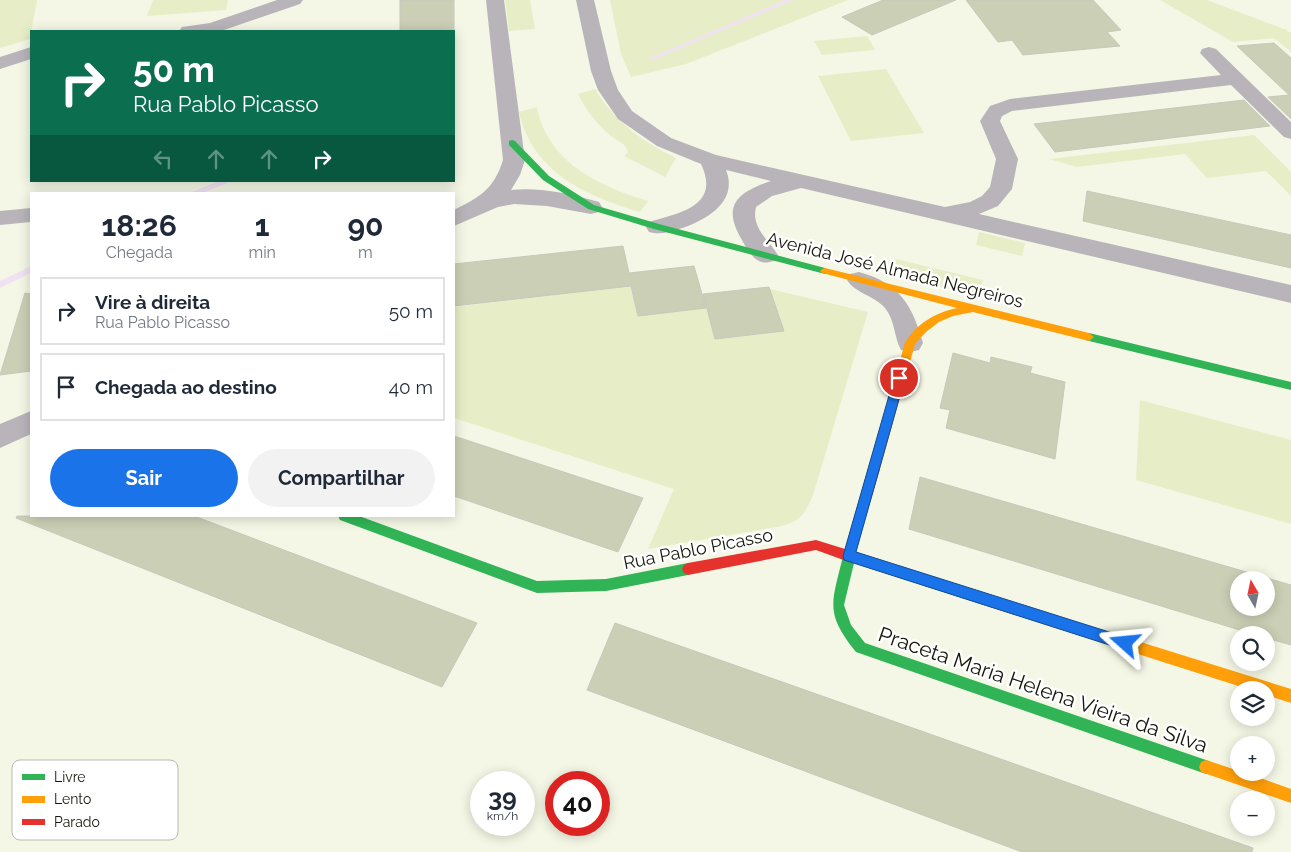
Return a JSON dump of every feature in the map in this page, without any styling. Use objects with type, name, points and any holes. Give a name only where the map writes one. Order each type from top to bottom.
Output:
[{"type":"street","points":[[482,206],[499,192],[510,176],[514,160],[495,0]]},
{"type":"street","points":[[585,0],[601,71],[608,90],[624,116],[664,142],[710,160],[1291,294]]},
{"type":"street","points":[[196,30],[213,28],[284,1]]},
{"type":"street","points":[[0,63],[30,53]]},
{"type":"street","points":[[1209,53],[1291,133]]},
{"type":"street","points":[[946,214],[976,208],[990,202],[1001,188],[1006,159],[1005,151],[990,121],[993,113],[1003,107],[1236,79]]},
{"type":"street","name":"Avenida José Almada Negreiros","points":[[512,143],[546,178],[591,207],[657,227],[859,280],[1291,386]]},
{"type":"street","points":[[657,227],[688,220],[707,207],[717,194],[718,180],[710,160]]},
{"type":"street","points":[[766,256],[752,241],[743,226],[742,213],[746,203],[758,194],[776,186],[804,181]]},
{"type":"street","points":[[1001,188],[1010,209],[1020,220],[1050,238]]},
{"type":"street","points":[[455,220],[482,206],[502,199],[523,196],[545,198],[591,207]]},
{"type":"street","points":[[0,218],[30,214]]},
{"type":"street","points":[[859,280],[886,294],[895,302],[903,316],[910,343]]},
{"type":"street","points":[[973,309],[941,314],[918,330],[910,343],[849,556],[1291,696]]},
{"type":"street","points":[[0,437],[30,422]]},
{"type":"street","name":"Rua Pablo Picasso","points":[[347,517],[537,587],[606,585],[816,545],[849,556]]},
{"type":"street","name":"Praceta Maria Helena Vieira da Silva","points":[[849,556],[838,605],[845,628],[861,648],[1291,796]]},
{"type":"green space","points":[[0,0],[37,0],[32,30],[30,30],[30,39],[0,48]]},
{"type":"green space","points":[[153,0],[228,0],[226,10],[147,16]]},
{"type":"green space","points":[[505,0],[530,0],[535,29],[509,31]]},
{"type":"green space","points":[[610,0],[848,0],[686,64],[631,77],[621,54]]},
{"type":"green space","points":[[1160,0],[1207,0],[1287,30],[1291,33],[1291,52],[1274,38],[1233,42]]},
{"type":"green space","points":[[867,36],[875,50],[822,55],[814,41]]},
{"type":"green space","points":[[886,69],[924,133],[851,141],[818,76]]},
{"type":"green space","points":[[595,89],[620,121],[652,145],[676,158],[665,177],[624,156],[628,152],[626,147],[606,132],[592,117],[578,94]]},
{"type":"green space","points":[[537,107],[543,126],[552,143],[564,157],[578,169],[611,188],[648,201],[640,212],[620,206],[581,189],[549,166],[536,151],[526,133],[519,112]]},
{"type":"green space","points":[[1254,135],[1291,172],[1291,196],[1266,171],[1207,178],[1185,154],[1077,167],[1049,159]]},
{"type":"green space","points":[[979,232],[1025,243],[1022,256],[976,245]]},
{"type":"green space","points":[[896,259],[983,280],[979,296],[891,275]]},
{"type":"green space","points":[[631,286],[638,316],[706,308],[715,338],[770,289],[868,312],[813,495],[804,513],[791,523],[777,527],[648,549],[674,489],[455,418],[455,307]]},
{"type":"green space","points":[[1140,400],[1291,440],[1291,524],[1136,480]]},
{"type":"building","points":[[400,0],[454,0],[454,30],[400,30]]},
{"type":"building","points":[[883,0],[956,0],[872,35],[842,17]]},
{"type":"building","points":[[966,0],[1093,0],[1121,30],[1107,32],[1120,46],[1023,55],[1012,40],[998,42]]},
{"type":"building","points":[[1274,43],[1291,58],[1291,119],[1268,97],[1289,95],[1237,46]]},
{"type":"building","points":[[1244,100],[1270,126],[1055,152],[1034,124]]},
{"type":"building","points":[[1087,191],[1291,235],[1291,268],[1083,221]]},
{"type":"building","points":[[623,246],[629,273],[694,266],[706,308],[638,316],[631,286],[455,306],[455,264]]},
{"type":"building","points":[[769,287],[784,331],[715,339],[703,294]]},
{"type":"building","points":[[25,293],[30,294],[30,371],[0,375]]},
{"type":"building","points":[[953,353],[990,363],[991,357],[1032,367],[1030,373],[1065,382],[1055,459],[946,428],[950,410],[940,408]]},
{"type":"building","points":[[455,436],[643,498],[618,552],[455,496]]},
{"type":"building","points":[[920,477],[1243,571],[1230,571],[1230,616],[1275,616],[1275,580],[1291,585],[1291,645],[1275,641],[1275,626],[1230,627],[909,529]]},
{"type":"building","points":[[17,516],[197,517],[477,623],[442,687],[16,518]]},
{"type":"building","points":[[615,623],[1253,848],[1252,852],[1022,852],[587,690]]},
{"type":"waterway","points":[[651,59],[790,0]]},
{"type":"waterway","points":[[197,192],[225,182]]},
{"type":"waterway","points":[[0,285],[30,270]]},
{"type":"traffic: fast","points":[[512,143],[546,178],[591,207],[657,227],[825,271]]},
{"type":"traffic: fast","points":[[1089,337],[1291,386]]},
{"type":"traffic: fast","points":[[347,517],[537,587],[606,585],[688,569]]},
{"type":"traffic: fast","points":[[993,602],[849,556],[838,605],[845,628],[861,648],[1206,767]]},
{"type":"traffic: slow","points":[[825,271],[1089,337]]},
{"type":"traffic: slow","points":[[874,469],[910,343],[922,329],[935,319],[969,309]]},
{"type":"traffic: slow","points":[[993,602],[1291,696]]},
{"type":"traffic: slow","points":[[1206,767],[1291,796]]},
{"type":"traffic: jam","points":[[688,569],[816,545],[849,556],[874,469]]},
{"type":"route","points":[[899,378],[849,556],[1125,643]]}]
